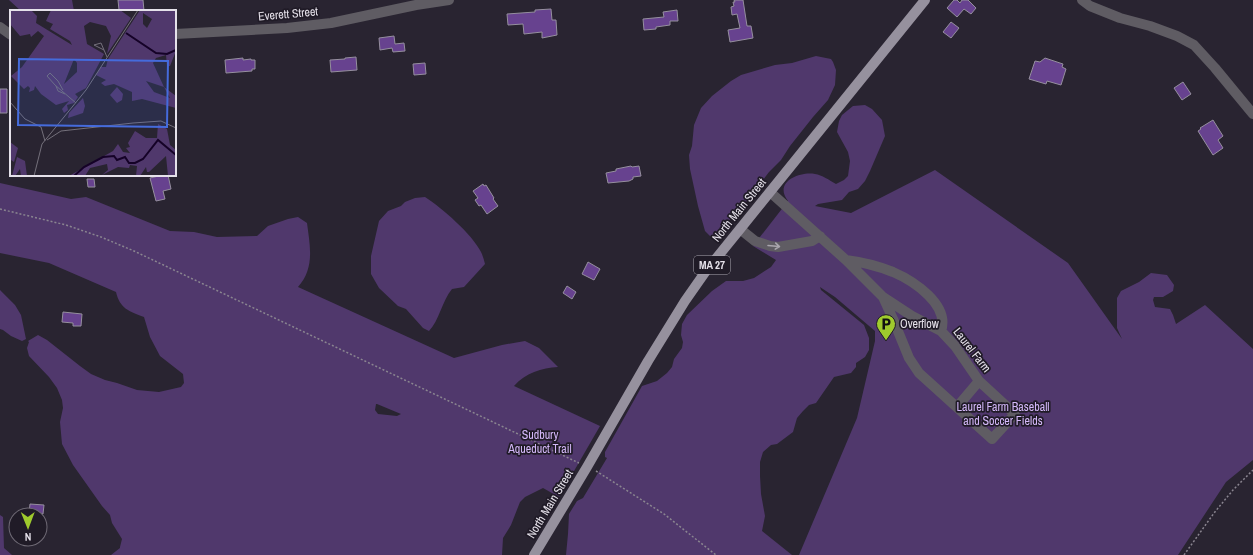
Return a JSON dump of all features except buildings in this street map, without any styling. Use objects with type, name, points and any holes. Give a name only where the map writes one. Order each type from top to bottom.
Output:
[{"type":"main road","name":"North Main Street","points":[[534,555],[648,361],[685,301],[706,271],[925,0]]},
{"type":"street","name":"Everett Street","points":[[176,34],[287,28],[331,23],[448,0]]},
{"type":"street","points":[[1082,0],[1090,6],[1120,18],[1150,26],[1177,36],[1194,45],[1253,114]]},
{"type":"street","points":[[0,27],[10,34]]},
{"type":"street","name":"Laurel Farm","points":[[770,192],[846,260],[882,297],[912,316],[941,331],[955,346],[979,381],[1015,414],[992,439],[929,382],[914,366],[882,297]]},
{"type":"street","points":[[740,229],[755,241],[770,246],[804,243],[812,241],[820,236]]},
{"type":"street","points":[[846,260],[880,267],[895,273],[924,291],[941,311],[943,325],[941,331]]},
{"type":"street","points":[[956,407],[979,381]]},
{"type":"path","points":[[0,209],[66,225],[101,237],[134,251],[587,467],[607,477],[664,514],[716,555]]},
{"type":"path","points":[[1184,555],[1214,513],[1233,490],[1253,470]]},
{"type":"green space","points":[[9,0],[72,0],[74,10],[20,10]]},
{"type":"green space","points":[[816,56],[831,59],[836,70],[835,85],[828,100],[743,206],[712,238],[705,231],[690,169],[689,155],[692,146],[694,125],[701,108],[712,96],[741,75],[775,65],[792,63]]},
{"type":"green space","name":"Laurel Farm Baseball and Soccer Fields","points":[[865,105],[872,109],[882,120],[885,136],[870,171],[865,181],[858,189],[849,192],[842,200],[818,204],[815,206],[851,213],[935,170],[1068,263],[1122,339],[1117,328],[1117,298],[1121,291],[1139,282],[1151,273],[1167,275],[1174,285],[1173,291],[1163,297],[1154,297],[1153,300],[1155,307],[1170,309],[1176,324],[1205,305],[1253,349],[1253,460],[1226,482],[1178,555],[799,555],[857,418],[875,341],[875,331],[835,297],[820,287],[821,290],[864,325],[869,338],[869,350],[865,357],[856,363],[856,367],[851,373],[834,377],[816,403],[809,405],[797,418],[793,432],[777,444],[771,445],[763,452],[760,462],[761,494],[765,516],[762,531],[792,555],[566,555],[569,514],[577,501],[583,498],[607,458],[605,457],[605,452],[642,386],[657,381],[672,367],[674,359],[682,348],[682,324],[687,315],[712,291],[726,281],[743,281],[754,278],[771,267],[776,260],[753,246],[788,201],[784,194],[786,183],[790,179],[802,174],[820,175],[836,184],[844,180],[848,176],[850,161],[848,152],[837,132],[839,121],[842,115],[853,106]]},
{"type":"green space","name":"Sudbury Aqueduct Trail","points":[[0,183],[71,199],[86,197],[170,231],[194,232],[217,237],[257,236],[268,226],[298,217],[307,223],[310,256],[307,272],[298,287],[454,358],[502,345],[525,341],[539,348],[558,367],[534,372],[518,381],[514,386],[600,426],[559,497],[543,488],[525,497],[520,502],[511,525],[503,538],[502,555],[111,555],[120,548],[122,539],[112,523],[110,515],[73,465],[62,444],[60,422],[63,408],[62,400],[57,388],[49,377],[29,356],[27,348],[28,341],[38,335],[47,340],[91,374],[137,390],[159,392],[181,387],[184,383],[183,374],[160,356],[150,337],[144,317],[126,309],[120,302],[116,292],[49,263],[0,253]],"holes":[[[377,404],[401,414],[397,416],[378,414],[375,410]]]},
{"type":"green space","points":[[425,197],[448,214],[471,237],[481,252],[485,264],[464,287],[452,289],[429,331],[423,328],[406,309],[398,306],[379,288],[371,274],[371,256],[379,221],[388,211],[401,206],[405,202],[415,198]]},
{"type":"green space","points":[[0,290],[15,305],[21,315],[26,339],[22,341],[0,329]]},
{"type":"green space","points":[[0,515],[3,517],[4,548],[12,555],[0,555]]},
{"type":"place","name":"Overflow","points":[[886,341]]}]
